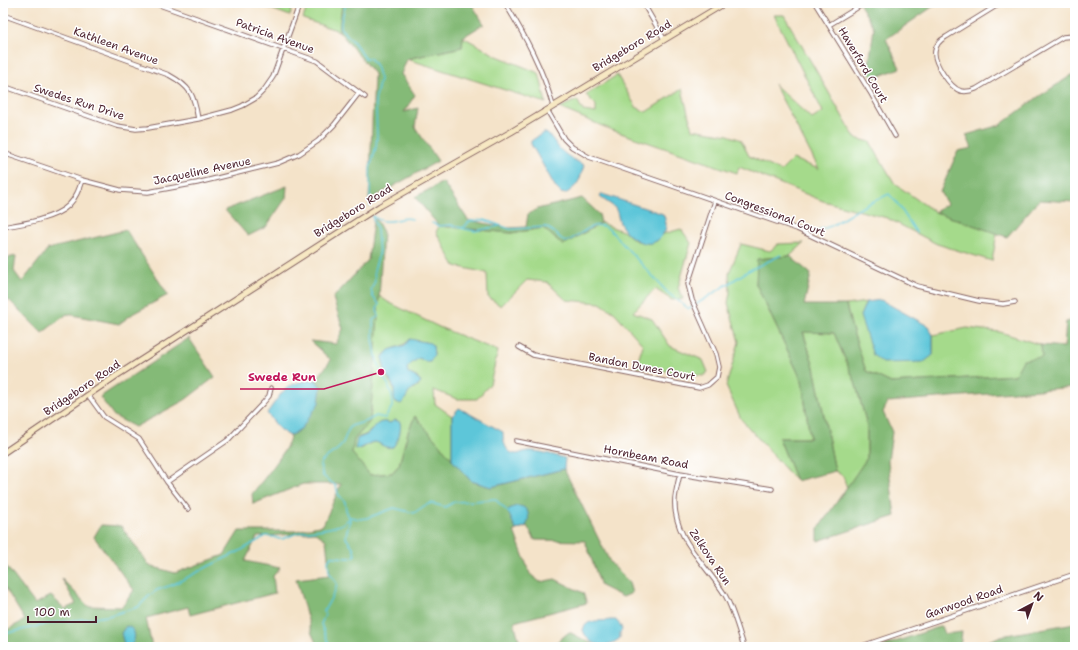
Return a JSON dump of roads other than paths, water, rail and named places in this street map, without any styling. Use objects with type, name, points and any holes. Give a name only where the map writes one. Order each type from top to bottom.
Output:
[{"type":"main road","name":"Bridgeboro Road","points":[[3,453],[380,206],[547,110],[725,3]]},
{"type":"street","name":"Patricia Avenue","points":[[154,3],[316,61],[365,97]]},
{"type":"street","name":"Swedes Run Drive","points":[[3,86],[117,126],[136,129],[198,119],[232,110],[256,98],[273,77],[300,3]]},
{"type":"street","points":[[505,3],[536,58],[548,88],[553,106]]},
{"type":"street","points":[[643,3],[664,39]]},
{"type":"street","name":"Haverford Court","points":[[815,3],[870,92],[895,136]]},
{"type":"street","points":[[829,25],[865,3]]},
{"type":"street","points":[[1001,3],[946,36],[937,46],[935,55],[937,63],[949,83],[958,90],[966,92],[976,89],[1063,37],[1075,36]]},
{"type":"street","name":"Kathleen Avenue","points":[[3,15],[144,65],[176,78],[189,90],[194,99],[198,119]]},
{"type":"street","name":"Jacqueline Avenue","points":[[3,153],[82,180],[120,190],[148,192],[197,183],[278,163],[299,154],[318,141],[334,125],[359,94]]},
{"type":"street","name":"Congressional Court","points":[[547,110],[564,139],[572,147],[589,157],[797,229],[917,286],[980,301],[1003,304],[1016,302]]},
{"type":"street","points":[[3,226],[51,216],[61,211],[74,199],[82,180]]},
{"type":"street","name":"Bandon Dunes Court","points":[[519,347],[533,355],[699,388],[708,385],[717,377],[719,367],[716,354],[692,300],[688,284],[715,201]]},
{"type":"street","points":[[167,482],[228,440],[264,403],[269,396],[271,388]]},
{"type":"street","points":[[88,396],[104,417],[139,439],[167,482],[188,509]]},
{"type":"street","name":"Hornbeam Road","points":[[516,441],[680,474],[772,489]]},
{"type":"street","name":"Zelkova Run","points":[[680,474],[675,497],[677,519],[682,534],[726,597],[744,647]]},
{"type":"street","name":"Garwood Road","points":[[859,647],[1075,574]]},
{"type":"water","points":[[543,133],[550,136],[565,153],[584,165],[578,182],[565,194],[561,193],[556,188],[531,144],[531,141]]},
{"type":"water","points":[[602,194],[663,214],[666,229],[663,234],[658,240],[652,243],[640,242],[623,229],[619,221],[617,211],[612,205],[600,197]]},
{"type":"water","points":[[881,300],[928,326],[933,335],[933,355],[924,362],[883,363],[873,355],[860,316],[866,302]]},
{"type":"water","points":[[410,339],[430,343],[433,346],[434,355],[430,362],[426,362],[419,358],[407,368],[408,373],[419,379],[421,383],[408,393],[401,404],[396,402],[394,399],[394,387],[386,374],[382,358],[389,350],[405,345]]},
{"type":"water","points":[[316,380],[321,387],[319,403],[302,428],[290,436],[280,430],[267,413],[277,398],[291,385]]},
{"type":"water","points":[[459,408],[503,432],[505,446],[512,453],[518,454],[526,451],[532,451],[565,458],[564,469],[491,487],[471,481],[452,460],[452,416]]},
{"type":"water","points":[[395,420],[400,422],[400,432],[393,447],[386,447],[374,442],[355,449],[357,439],[369,433],[376,425],[382,422],[390,423]]},
{"type":"water","points":[[516,506],[524,507],[528,512],[528,523],[526,526],[516,530],[508,512],[509,509]]},
{"type":"water","points":[[616,620],[621,626],[622,630],[620,633],[620,638],[615,642],[604,645],[594,643],[589,640],[583,630],[587,624],[594,621]]},
{"type":"water","points":[[126,626],[132,629],[135,635],[132,644],[129,647],[124,645],[121,633]]},
{"type":"waterway","points":[[346,3],[341,22],[341,29],[353,41],[365,58],[370,58],[376,66],[380,79],[375,101],[377,136],[376,147],[370,168],[370,206]]},
{"type":"waterway","points":[[819,230],[831,226],[864,206],[889,194],[897,203],[916,232]]},
{"type":"waterway","points":[[372,216],[388,221],[405,218],[412,219]]},
{"type":"waterway","points":[[330,647],[321,624],[325,615],[324,611],[334,594],[337,584],[329,572],[328,561],[331,557],[348,558],[354,557],[355,555],[353,547],[346,538],[350,520],[345,502],[338,494],[336,486],[323,476],[320,465],[323,460],[341,446],[351,426],[367,421],[376,416],[385,418],[392,407],[392,396],[388,384],[382,376],[377,361],[373,339],[373,320],[379,316],[377,310],[379,304],[373,297],[371,290],[375,281],[374,270],[379,254],[377,230],[372,216]]},
{"type":"waterway","points":[[461,228],[470,221],[485,220],[510,229],[546,227],[565,242],[571,240],[587,229],[598,225],[604,226],[610,230],[668,293],[689,309],[748,271],[781,255]]},
{"type":"waterway","points":[[432,223],[439,226],[451,225],[475,231],[499,226]]},
{"type":"waterway","points":[[350,517],[360,519],[367,518],[394,508],[414,513],[431,503],[445,507],[454,502],[493,499],[495,499],[511,515]]},
{"type":"waterway","points":[[3,634],[52,623],[108,616],[138,607],[157,590],[172,585],[238,552],[266,536],[281,539],[299,533],[333,527],[344,523],[347,520],[350,521]]},
{"type":"place","name":"Swede Run","points":[[381,372]]}]
